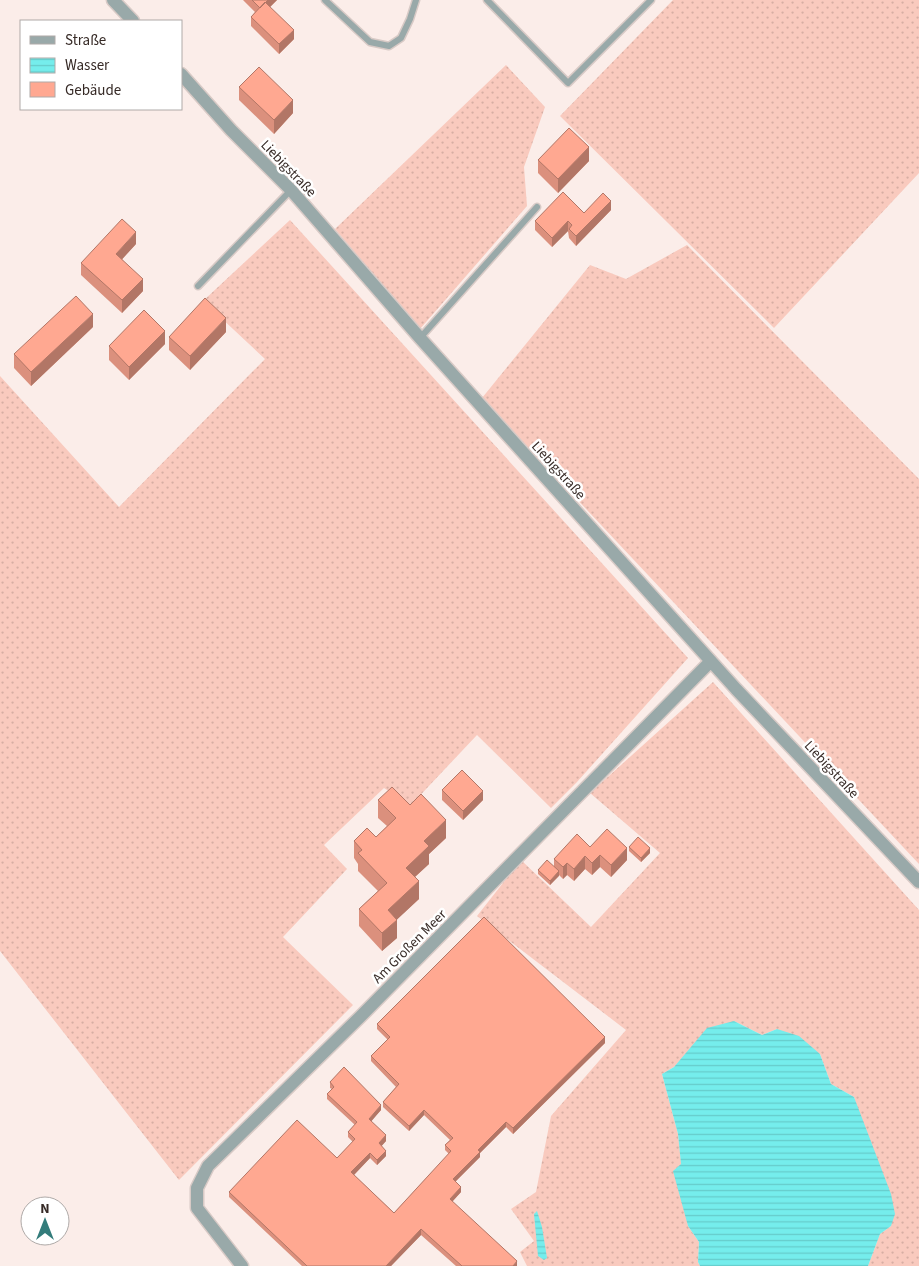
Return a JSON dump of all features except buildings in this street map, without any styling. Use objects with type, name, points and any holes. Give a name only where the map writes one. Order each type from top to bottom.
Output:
[{"type":"street","points":[[113,0],[132,20]]},
{"type":"street","name":"Liebigstraße","points":[[182,75],[231,130],[291,190],[420,338],[736,689],[919,882]]},
{"type":"street","name":"Am Großen Meer","points":[[242,1266],[197,1208],[197,1188],[208,1166],[360,1017],[711,661]]},
{"type":"lane","points":[[325,0],[370,42],[389,46],[401,38],[416,0]]},
{"type":"lane","points":[[488,0],[568,83],[650,0]]},
{"type":"lane","points":[[198,286],[291,190]]},
{"type":"lane","points":[[420,338],[537,207]]},
{"type":"shaded area","points":[[673,0],[919,0],[919,173],[774,328],[560,116]]},
{"type":"shaded area","points":[[506,65],[545,107],[524,167],[527,206],[420,329],[335,229]]},
{"type":"shaded area","points":[[290,220],[688,658],[577,782],[551,808],[477,735],[411,805],[384,788],[324,845],[347,869],[283,937],[353,1005],[179,1180],[0,951],[0,376],[119,507],[265,359],[203,301]]},
{"type":"shaded area","points":[[687,245],[919,479],[919,864],[482,398],[590,265],[626,279]]},
{"type":"shaded area","points":[[713,682],[919,910],[919,1266],[868,1266],[880,1234],[891,1226],[854,1097],[831,1084],[820,1054],[777,1029],[762,1035],[734,1021],[687,1053],[674,1067],[662,1074],[678,1134],[688,1226],[699,1242],[698,1262],[700,1266],[527,1266],[520,1252],[534,1241],[511,1209],[536,1192],[551,1116],[626,1030],[477,916],[521,860],[591,927],[660,853],[590,793]]},
{"type":"water","points":[[734,1021],[762,1035],[777,1029],[799,1036],[820,1054],[831,1084],[854,1097],[891,1194],[895,1214],[891,1226],[880,1234],[868,1266],[700,1266],[698,1262],[699,1242],[688,1226],[673,1171],[681,1164],[678,1134],[662,1074],[674,1067],[707,1028]]},
{"type":"water","points":[[537,1211],[542,1227],[547,1258],[544,1260],[538,1256],[534,1214]]}]
